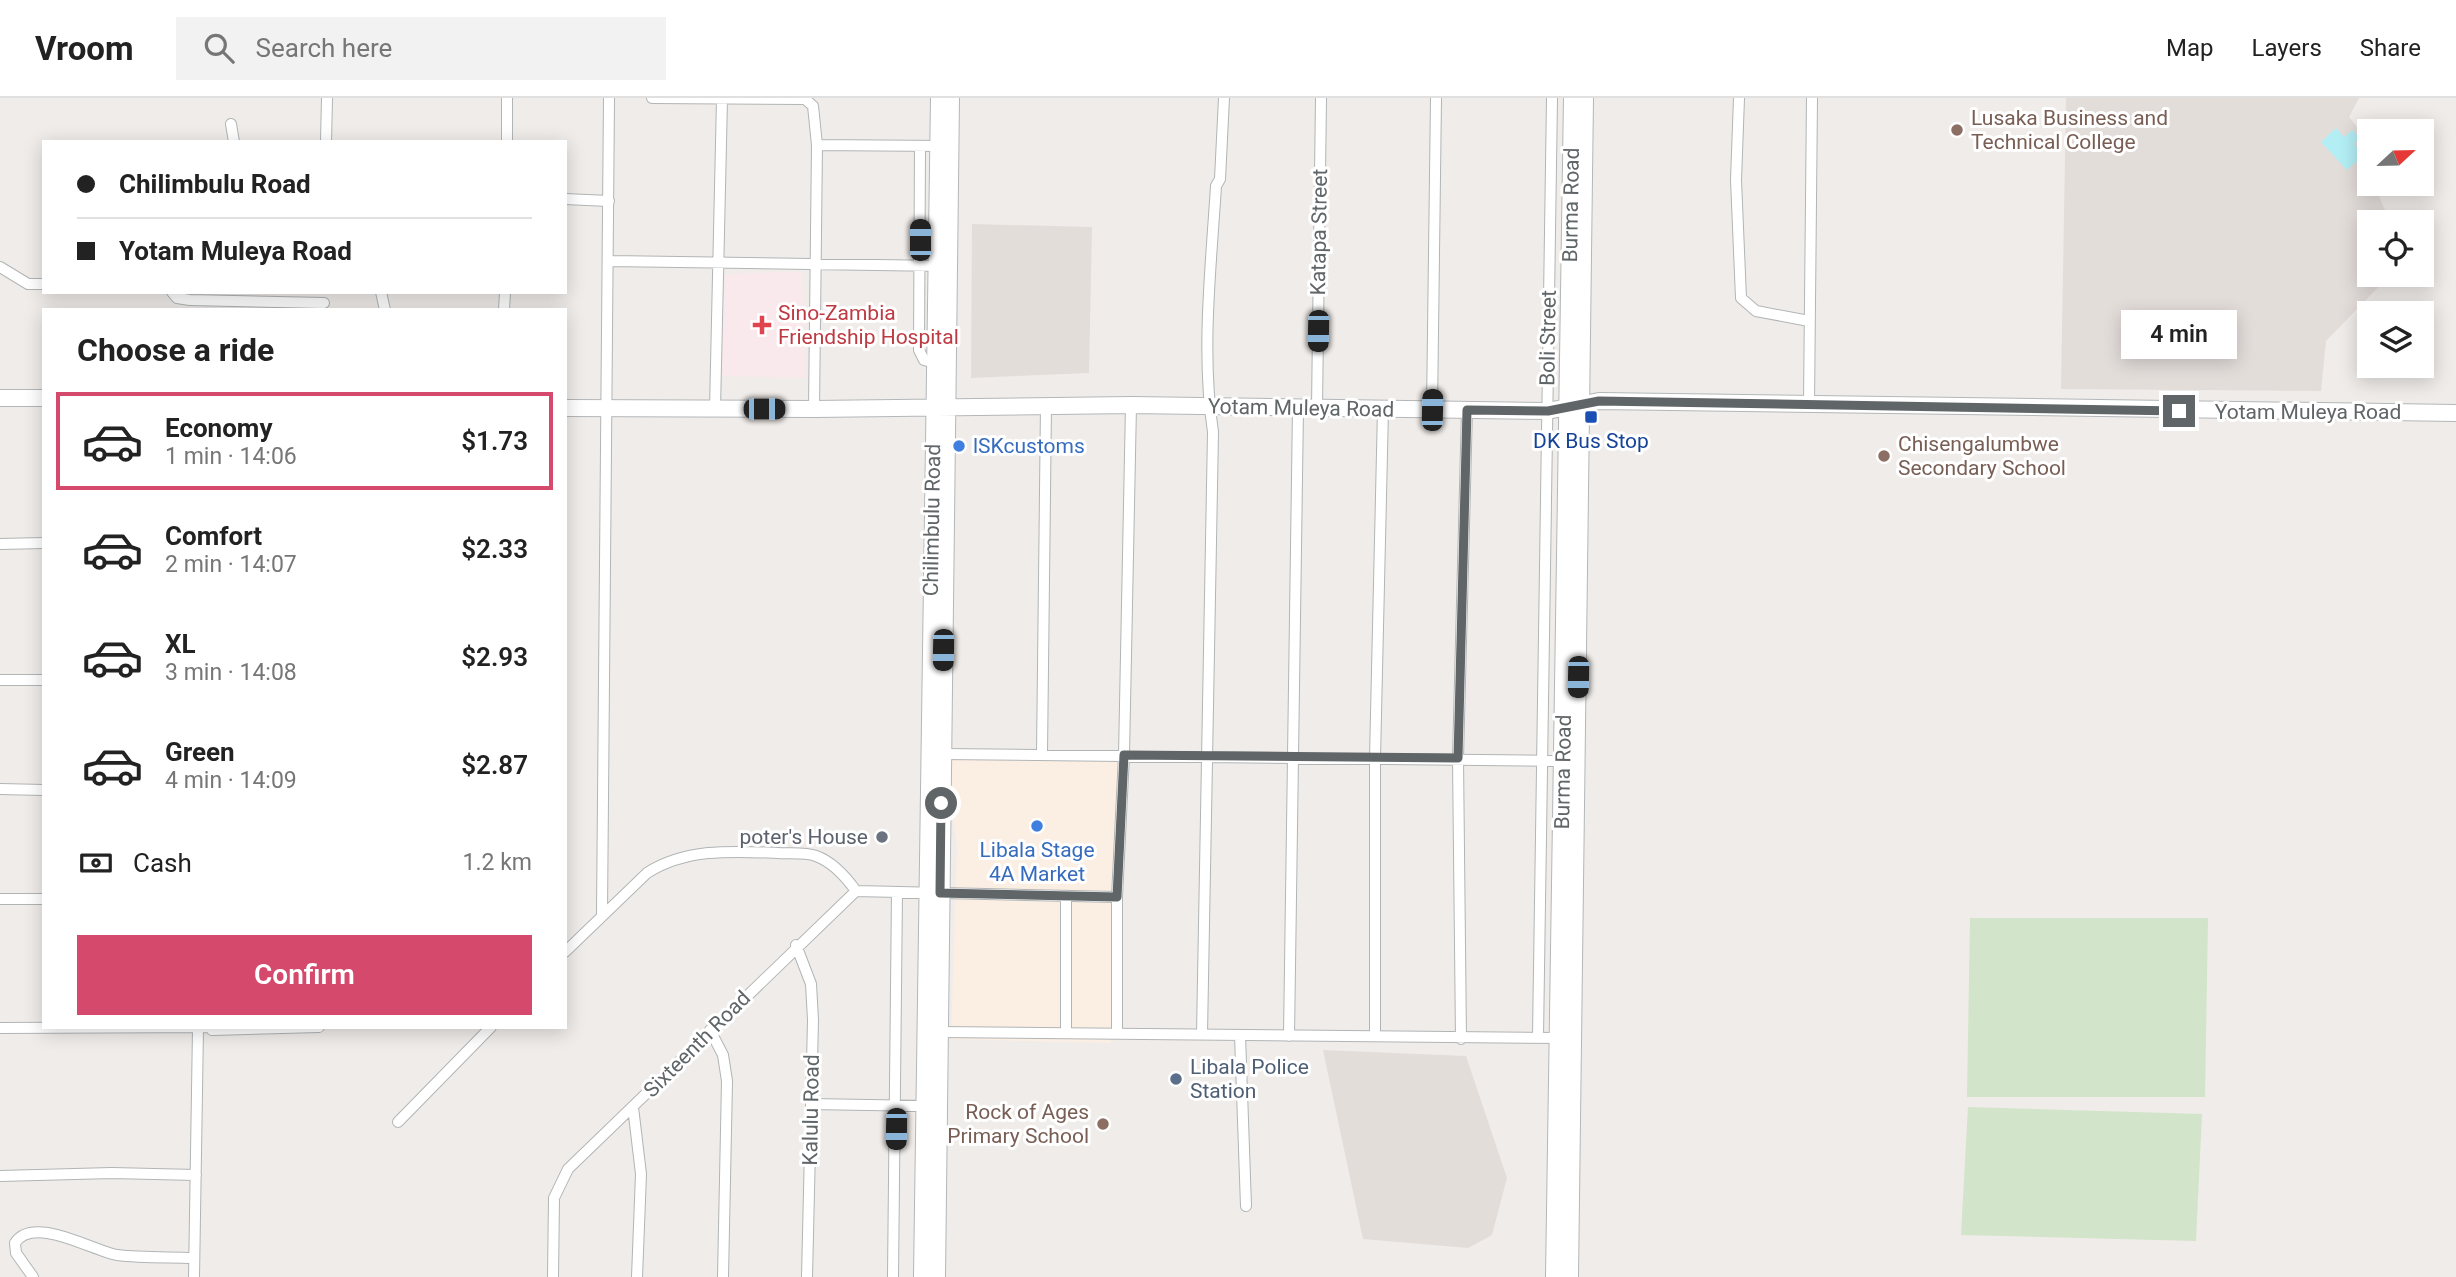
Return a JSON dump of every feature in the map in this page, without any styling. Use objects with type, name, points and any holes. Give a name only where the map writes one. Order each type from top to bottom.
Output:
[{"type":"main road","name":"Chilimbulu Road","points":[[939,98],[945,146]]},
{"type":"main road","name":"Chilimbulu Road","points":[[937,1277],[939,1032],[934,893],[945,146],[951,98]]},
{"type":"main road","name":"Burma Road","points":[[1572,98],[1576,405]]},
{"type":"main road","name":"Burma Road","points":[[1554,1277],[1565,1039],[1576,405],[1585,98]]},
{"type":"main road","name":"Chilimbulu Road","points":[[922,1277],[934,893],[942,754],[940,407],[935,363],[943,266]]},
{"type":"main road","points":[[0,398],[42,398]]},
{"type":"main road","name":"Yotam Muleya Road","points":[[567,408],[814,410],[1131,405],[1548,411],[1576,405],[1808,405],[2456,413]]},
{"type":"main road","name":"Burma Road","points":[[1565,1039],[1570,1277]]},
{"type":"street","points":[[327,98],[327,140]]},
{"type":"street","points":[[507,98],[507,140]]},
{"type":"street","points":[[602,914],[610,261],[609,98]]},
{"type":"street","points":[[652,98],[809,101],[815,110],[817,145],[814,410]]},
{"type":"street","points":[[1202,1034],[1213,432],[1209,407],[1211,257],[1216,186],[1220,178],[1224,98]]},
{"type":"street","name":"Katapa Street","points":[[1317,408],[1321,98]]},
{"type":"street","points":[[1432,410],[1436,98]]},
{"type":"street","name":"Boli Street","points":[[1538,1037],[1552,98]]},
{"type":"street","points":[[1740,98],[1736,180],[1741,298],[1756,311],[1809,321]]},
{"type":"street","points":[[1808,405],[1812,98]]},
{"type":"street","points":[[715,409],[722,99]]},
{"type":"street","points":[[231,124],[234,140]]},
{"type":"street","points":[[817,145],[945,146]]},
{"type":"street","points":[[920,146],[919,350],[924,360],[935,363]]},
{"type":"street","points":[[567,199],[609,201]]},
{"type":"street","points":[[610,261],[943,266]]},
{"type":"street","points":[[0,267],[28,284],[42,284]]},
{"type":"street","points":[[174,294],[182,300],[261,297],[324,302]]},
{"type":"street","points":[[1042,754],[1046,405]]},
{"type":"street","points":[[1117,1033],[1117,897],[1124,755],[1131,405]]},
{"type":"street","points":[[1289,1036],[1298,408]]},
{"type":"street","points":[[1374,1036],[1375,758],[1383,409]]},
{"type":"street","points":[[1461,1039],[1458,758],[1467,410]]},
{"type":"street","points":[[0,544],[42,543]]},
{"type":"street","points":[[0,680],[42,680]]},
{"type":"street","points":[[942,754],[1570,761]]},
{"type":"street","points":[[0,789],[42,790]]},
{"type":"street","points":[[567,950],[626,890],[658,865],[719,851],[814,855],[839,871],[856,891],[1066,898],[1117,897]]},
{"type":"street","name":"Sixteenth Road","points":[[553,1277],[556,1189],[568,1169],[856,891]]},
{"type":"street","points":[[893,1277],[897,892]]},
{"type":"street","points":[[1066,898],[1066,1033]]},
{"type":"street","points":[[0,899],[42,899]]},
{"type":"street","name":"Kalulu Road","points":[[796,946],[811,984],[807,1277]]},
{"type":"street","points":[[0,1028],[42,1028]]},
{"type":"street","points":[[194,1277],[198,1029]]},
{"type":"street","points":[[398,1122],[490,1029]]},
{"type":"street","points":[[710,1030],[723,1055],[727,1081],[723,1277]]},
{"type":"street","points":[[939,1032],[1565,1039]]},
{"type":"street","points":[[1240,1035],[1246,1206]]},
{"type":"street","points":[[811,1104],[926,1106]]},
{"type":"street","points":[[634,1107],[641,1174],[637,1277]]},
{"type":"street","points":[[0,1176],[112,1173],[196,1175]]},
{"type":"street","points":[[33,1277],[16,1253],[15,1243],[25,1235],[68,1236],[114,1254],[194,1258]]},
{"type":"shaded area","points":[[2066,98],[2359,98],[2349,117],[2357,127],[2357,196],[2379,196],[2385,210],[2357,210],[2357,287],[2378,287],[2365,301],[2357,301],[2357,309],[2326,341],[2321,391],[2061,389]]},
{"type":"shaded area","points":[[972,224],[1092,227],[1089,373],[971,378]]},
{"type":"shaded area","name":"Sino-Zambia Friendship Hospital","points":[[802,271],[805,378],[721,376],[719,275]]},
{"type":"shaded area","points":[[942,754],[1124,755],[1117,897],[1111,898],[1111,1043],[951,1039],[957,845]]},
{"type":"shaded area","points":[[1323,1050],[1466,1056],[1507,1178],[1492,1235],[1468,1248],[1363,1239]]},
{"type":"green space","points":[[1970,918],[2208,918],[2205,1097],[1967,1097]]},
{"type":"green space","points":[[1968,1107],[2202,1114],[2196,1241],[1961,1235]]},
{"type":"water","points":[[2336,128],[2344,137],[2352,130],[2357,135],[2354,144],[2357,147],[2357,161],[2347,170],[2321,142]]},
{"type":"place","name":"Lusaka Business and Technical College","points":[[1957,130]]},
{"type":"place","name":"Sino-Zambia Friendship Hospital","points":[[762,325]]},
{"type":"place","name":"DK Bus Stop","points":[[1591,417]]},
{"type":"place","name":"lSKcustoms","points":[[959,446]]},
{"type":"place","name":"Chisengalumbwe Secondary School","points":[[1884,456]]},
{"type":"place","name":"Libala Stage 4A Market","points":[[1037,826]]},
{"type":"place","name":"poter's House","points":[[882,837]]},
{"type":"place","name":"Libala Police Station","points":[[1176,1079]]},
{"type":"place","name":"Rock of Ages Primary School","points":[[1103,1124]]},
{"type":"route","points":[[941,803],[940,893],[966,896],[1117,897],[1124,755],[1458,758],[1467,410],[1548,411],[1599,401],[2179,411]]}]
